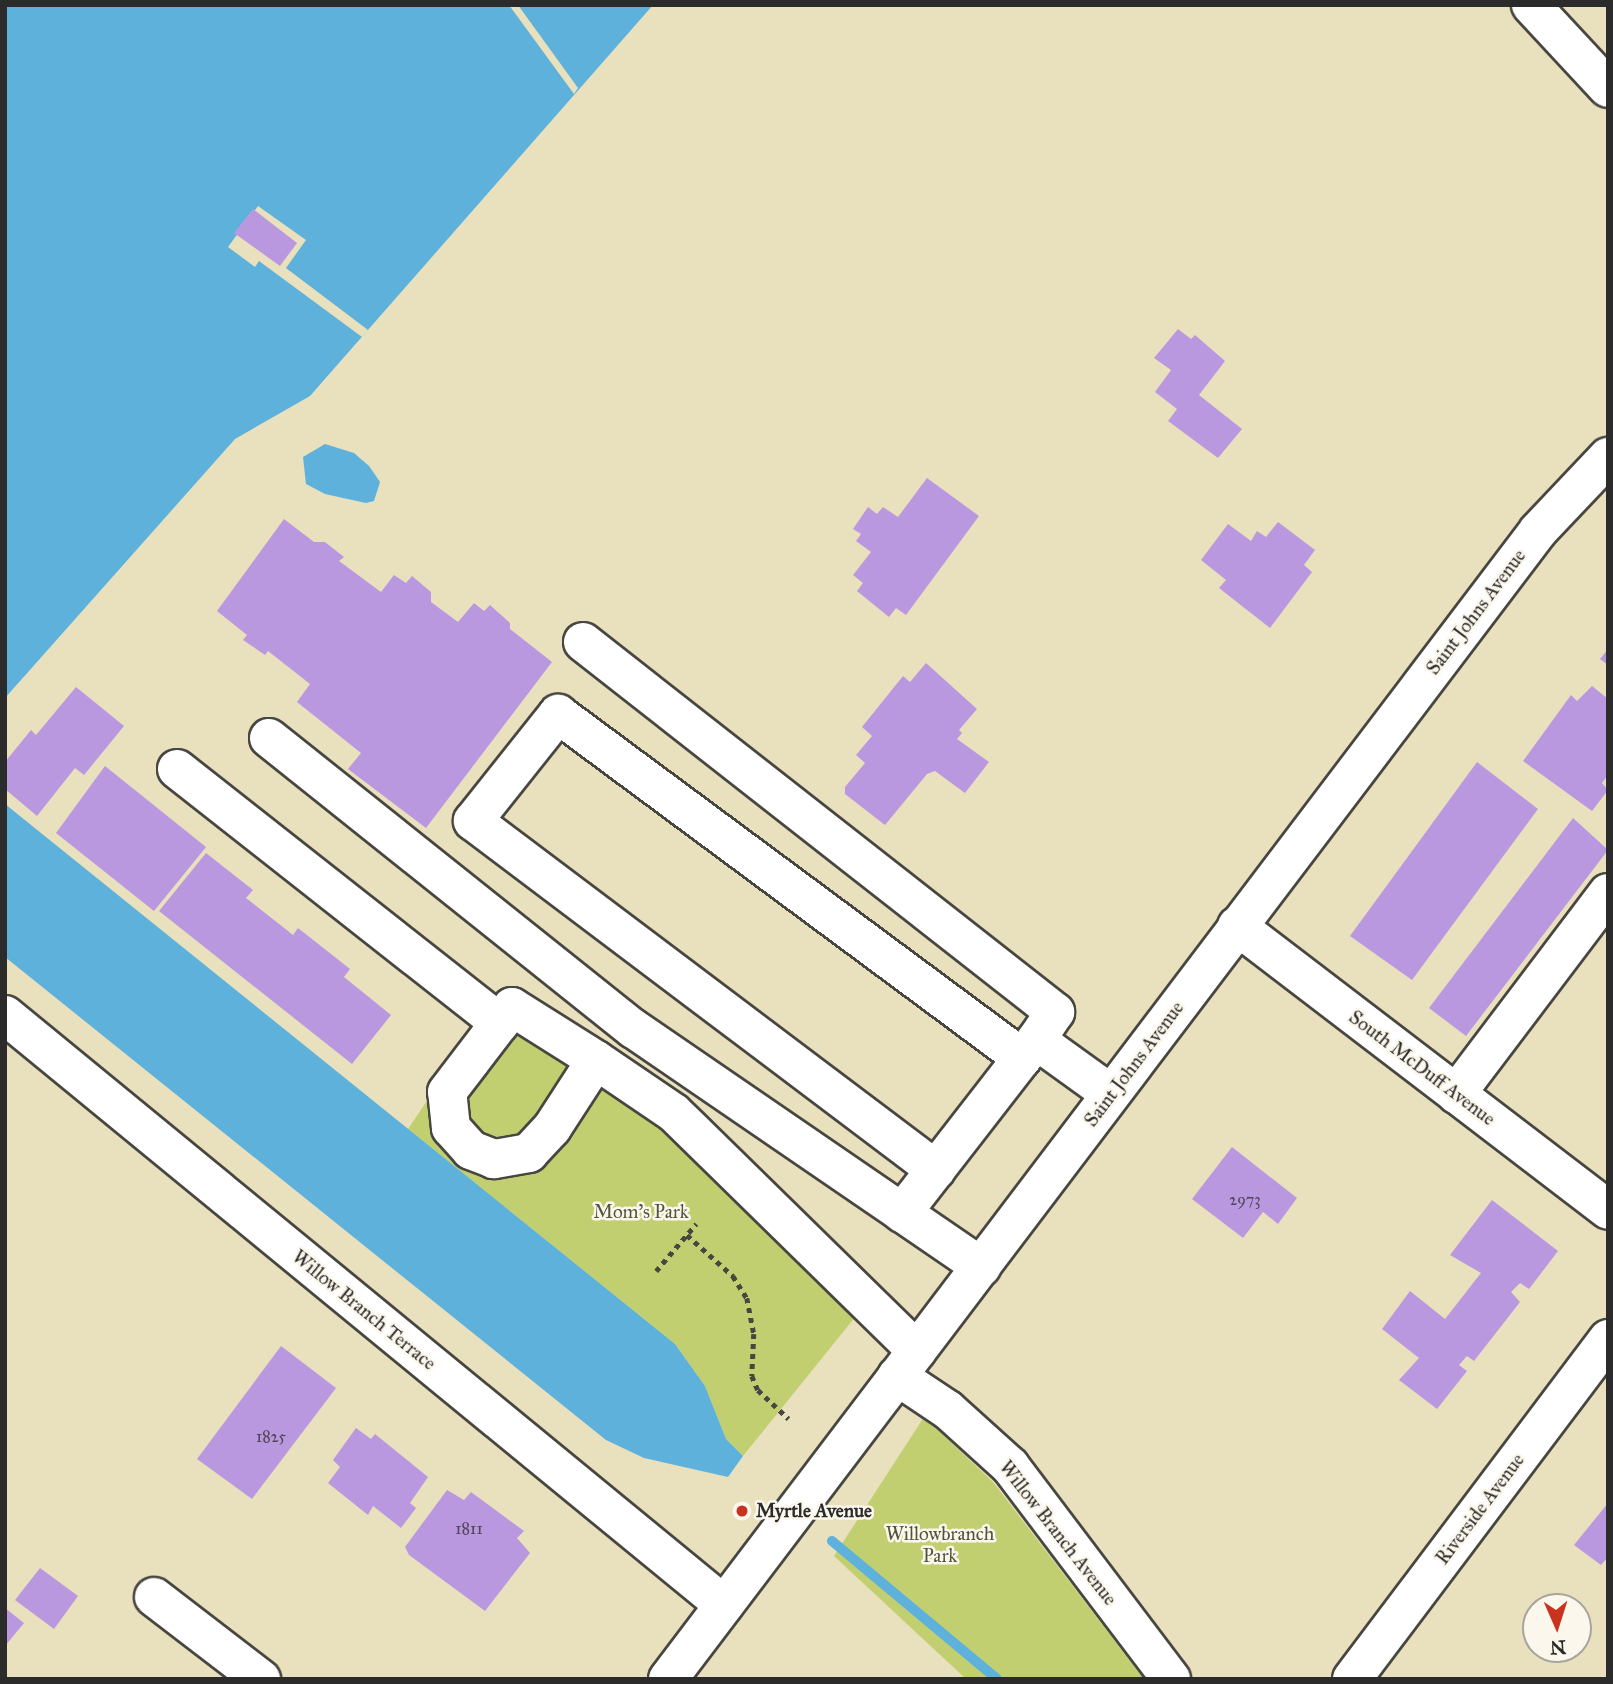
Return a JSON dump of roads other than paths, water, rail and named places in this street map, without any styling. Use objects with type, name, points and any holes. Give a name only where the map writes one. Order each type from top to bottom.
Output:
[{"type":"street","points":[[1531,5],[1608,88]]},
{"type":"street","name":"Saint Johns Avenue","points":[[668,1679],[1538,530],[1608,457]]},
{"type":"street","points":[[583,642],[1055,1012],[902,1213]]},
{"type":"street","points":[[936,1170],[473,821],[558,714],[758,862],[1029,1049],[1111,1094]]},
{"type":"street","points":[[269,738],[634,1029],[981,1267]]},
{"type":"street","points":[[177,769],[500,1023],[447,1092],[451,1128],[471,1150],[494,1159],[528,1153],[552,1128],[596,1060]]},
{"type":"street","points":[[1456,1094],[1608,892]]},
{"type":"street","name":"South McDuff Avenue","points":[[1237,926],[1608,1210]]},
{"type":"street","name":"Willow Branch Avenue","points":[[500,1023],[512,1007],[674,1113],[948,1410],[1010,1466],[1171,1679]]},
{"type":"street","name":"Willow Branch Terrace","points":[[5,1015],[724,1605]]},
{"type":"street","name":"Riverside Avenue","points":[[1352,1679],[1608,1339]]},
{"type":"street","points":[[154,1597],[261,1679]]},
{"type":"water","points":[[5,5],[653,5],[310,396],[235,439],[5,698]]},
{"type":"water","points":[[325,444],[354,453],[369,466],[380,482],[374,501],[366,503],[325,494],[306,484],[303,457]]},
{"type":"water","points":[[5,804],[675,1344],[705,1386],[726,1439],[743,1456],[728,1477],[644,1458],[606,1440],[5,957]]},
{"type":"waterway","points":[[832,1541],[997,1679]]},
{"type":"place","name":"Myrtle Avenue","points":[[742,1511]]},
{"type":"park label","name":"Mom's Park","points":[[641,1212]]},
{"type":"park label","name":"Willowbranch Park","points":[[940,1545]]}]
